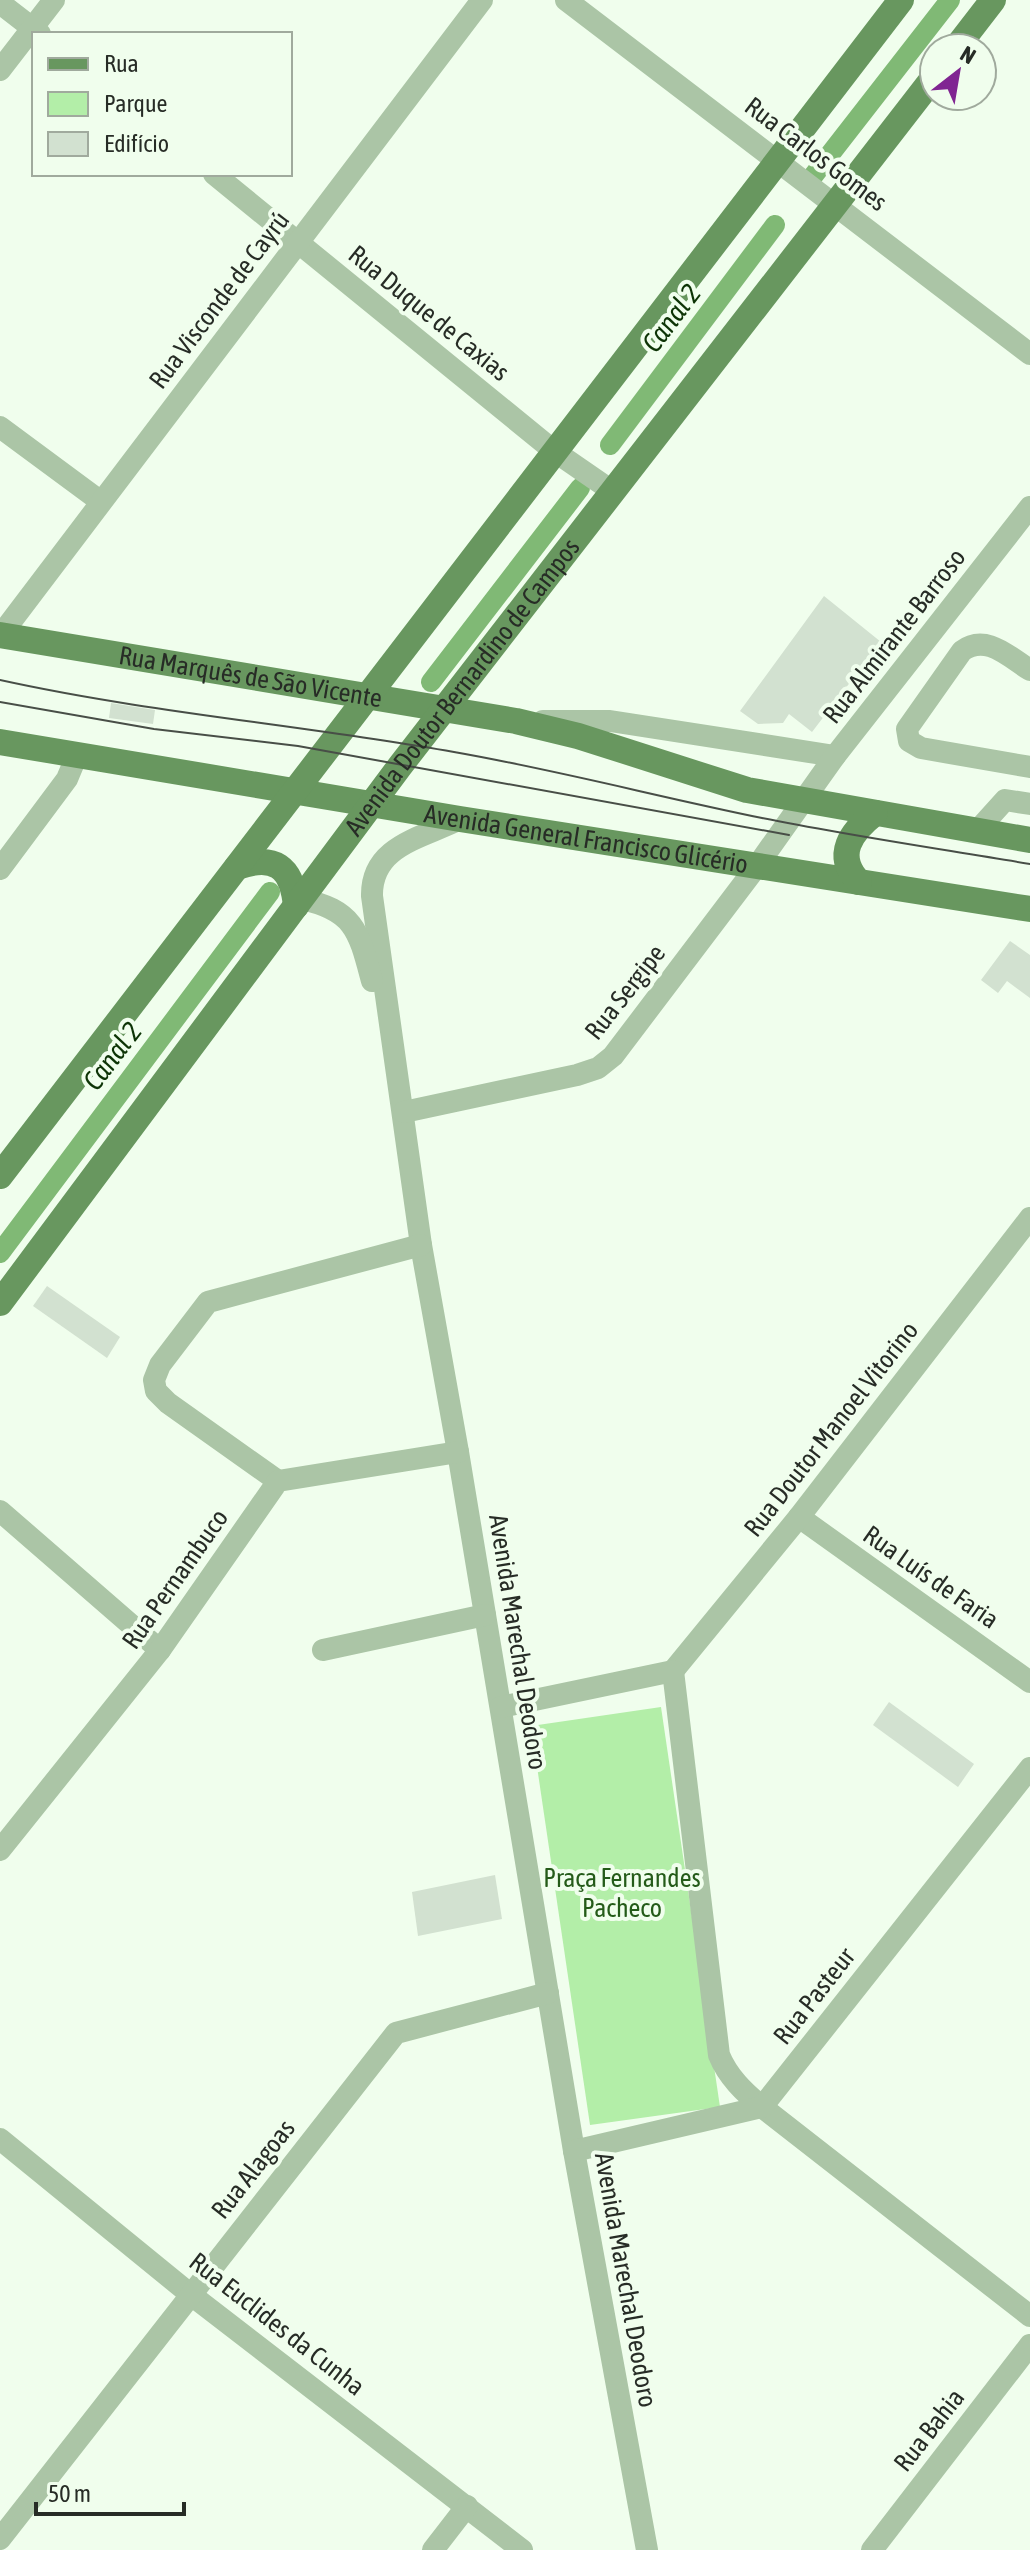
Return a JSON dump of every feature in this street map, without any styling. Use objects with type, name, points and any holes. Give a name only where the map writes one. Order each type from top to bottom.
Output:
[{"type":"main road","points":[[0,1176],[901,0]]},
{"type":"main road","points":[[968,32],[993,0]]},
{"type":"main road","name":"Avenida Doutor Bernardino de Campos","points":[[0,1303],[442,710],[918,98]]},
{"type":"main road","name":"Rua Marquês de São Vicente","points":[[0,635],[516,721]]},
{"type":"main road","points":[[516,721],[578,736],[726,786],[1030,840]]},
{"type":"main road","name":"Avenida General Francisco Glicério","points":[[0,742],[1030,909]]},
{"type":"main road","points":[[859,882],[848,864],[848,846],[858,827],[875,813]]},
{"type":"main road","points":[[237,867],[262,860],[273,862],[282,868],[293,885],[298,902]]},
{"type":"street","points":[[0,3],[37,31],[54,0]]},
{"type":"street","name":"Rua Visconde de Cayrú","points":[[0,635],[482,0]]},
{"type":"street","name":"Rua Carlos Gomes","points":[[566,0],[1030,354]]},
{"type":"street","points":[[0,70],[32,36]]},
{"type":"street","name":"Rua Duque de Caxias","points":[[216,176],[554,451],[612,491]]},
{"type":"street","points":[[0,427],[100,501]]},
{"type":"street","name":"Rua Almirante Barroso","points":[[757,866],[835,756],[1030,507]]},
{"type":"street","points":[[1030,670],[986,643],[972,644],[962,651],[907,729],[909,741],[921,748],[1030,767]]},
{"type":"street","name":"Rua Marquês de São Vicente","points":[[516,721],[610,721],[835,756]]},
{"type":"street","points":[[0,869],[67,779],[77,755]]},
{"type":"street","points":[[977,831],[1005,800],[1030,804]]},
{"type":"street","name":"Avenida Marechal Deodoro","points":[[460,819],[389,853],[372,879],[372,896],[421,1245],[574,2151],[647,2550]]},
{"type":"street","name":"Rua Sergipe","points":[[404,1112],[577,1075],[606,1063],[757,866]]},
{"type":"street","points":[[298,902],[333,908],[351,922],[357,932],[391,1047]]},
{"type":"street","name":"Rua Doutor Manoel Vitorino","points":[[673,1671],[799,1517],[1030,1218]]},
{"type":"street","points":[[421,1245],[208,1302],[160,1365],[154,1380],[156,1391],[168,1403],[278,1481],[458,1452]]},
{"type":"street","name":"Rua Pernambuco","points":[[0,1850],[160,1650],[278,1481]]},
{"type":"street","points":[[0,1511],[160,1650]]},
{"type":"street","name":"Rua Luís de Faria","points":[[799,1517],[1030,1682]]},
{"type":"street","points":[[323,1650],[485,1615]]},
{"type":"street","points":[[501,1707],[673,1671],[719,2055],[725,2069],[735,2083],[762,2107],[1030,2316]]},
{"type":"street","name":"Rua Pasteur","points":[[762,2107],[1030,1768]]},
{"type":"street","name":"Rua Alagoas","points":[[0,2539],[396,2033],[548,1993]]},
{"type":"street","points":[[574,2151],[762,2107]]},
{"type":"street","name":"Rua Euclides da Cunha","points":[[0,2139],[190,2294],[522,2550]]},
{"type":"street","name":"Rua Bahia","points":[[872,2550],[1030,2345]]},
{"type":"street","points":[[433,2550],[467,2506]]},
{"type":"street","name":"Avenida Marechal Deodoro","points":[[632,2550],[642,2521]]},
{"type":"green space","name":"Praça Fernandes Pacheco","points":[[661,1707],[720,2107],[590,2125],[531,1726]]},
{"type":"building","points":[[824,596],[881,642],[812,732],[789,714],[783,723],[758,724],[740,711]]},
{"type":"building","points":[[111,703],[155,710],[153,724],[109,718]]},
{"type":"building","points":[[1010,941],[1030,955],[1030,998],[1007,981],[998,993],[981,980]]},
{"type":"building","points":[[47,1286],[120,1337],[107,1358],[33,1306]]},
{"type":"building","points":[[889,1702],[974,1764],[958,1787],[873,1725]]},
{"type":"building","points":[[495,1875],[502,1919],[418,1936],[412,1892]]},
{"type":"waterway","name":"Canal 2","points":[[810,180],[950,0]]},
{"type":"waterway","name":"Canal 2","points":[[610,445],[775,225]]},
{"type":"waterway","name":"Canal 2","points":[[431,682],[580,488]]},
{"type":"waterway","name":"Canal 2","points":[[0,1253],[270,892]]},
{"type":"tram line","points":[[0,680],[113,701],[454,752],[795,825],[1030,864]]},
{"type":"tram line","points":[[0,702],[154,729],[298,746],[789,835]]}]
